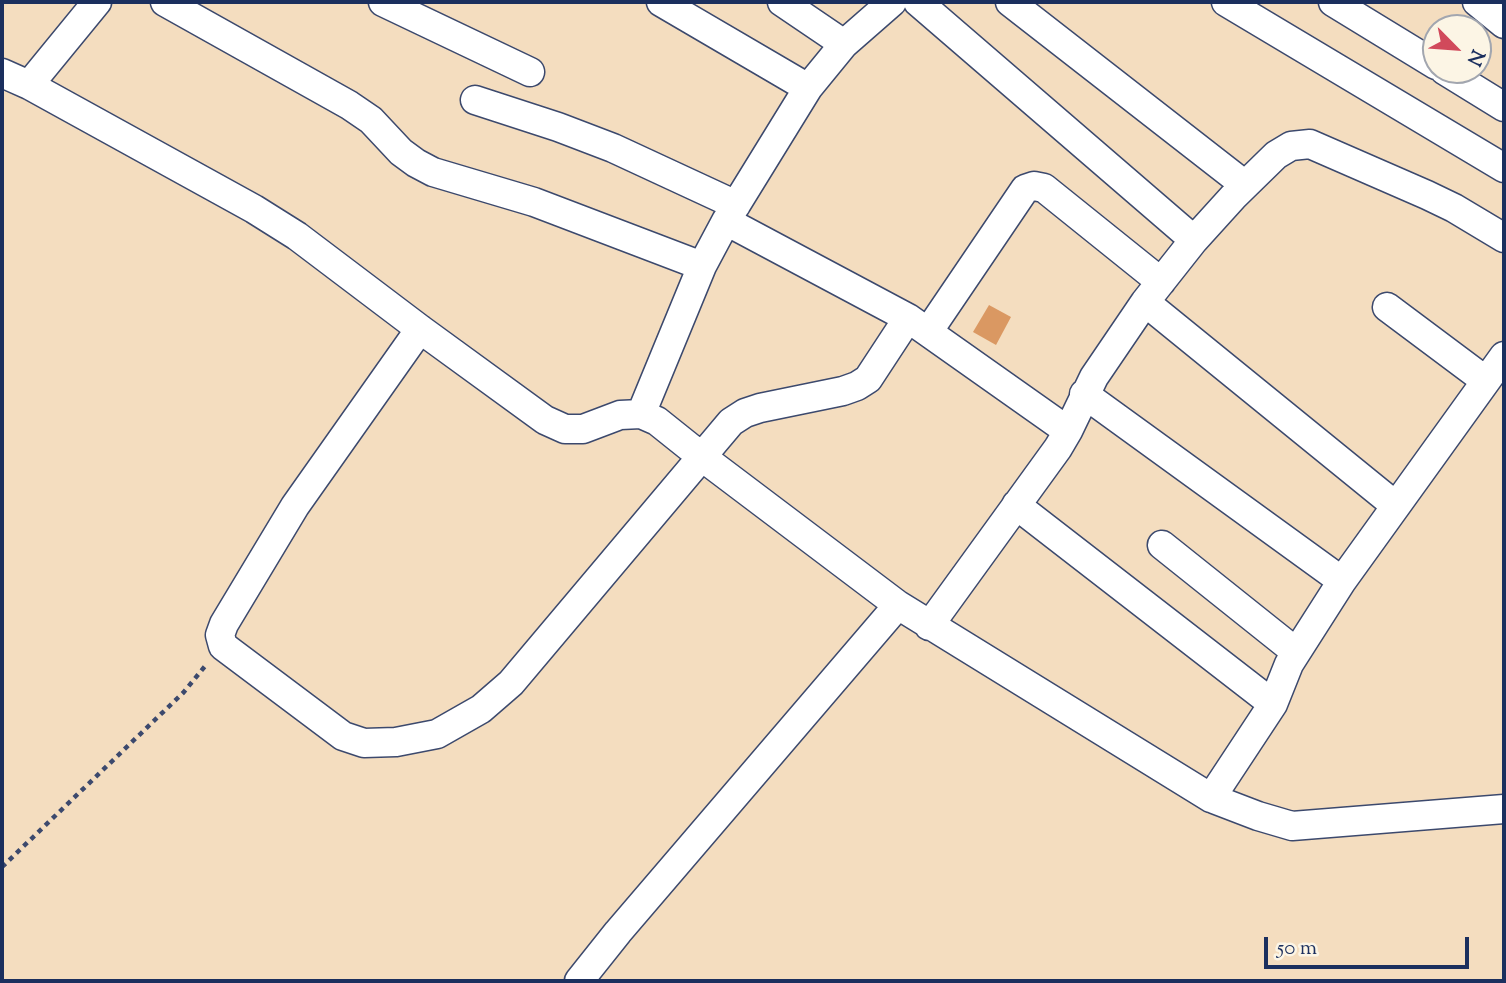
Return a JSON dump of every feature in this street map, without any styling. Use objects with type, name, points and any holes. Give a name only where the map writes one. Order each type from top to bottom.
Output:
[{"type":"street","points":[[29,85],[97,2]]},
{"type":"street","points":[[165,2],[349,105],[371,120],[401,152],[433,172],[534,202],[702,267]]},
{"type":"street","points":[[383,2],[530,72]]},
{"type":"street","points":[[661,2],[808,88]]},
{"type":"street","points":[[782,2],[845,44]]},
{"type":"street","points":[[641,414],[702,267],[731,213],[808,88],[845,44],[892,2]]},
{"type":"street","points":[[918,2],[1194,240]]},
{"type":"street","points":[[1010,2],[1245,185]]},
{"type":"street","points":[[1226,2],[1504,168]]},
{"type":"street","points":[[1333,2],[1422,56]]},
{"type":"street","points":[[1477,2],[1504,24]]},
{"type":"street","points":[[2,73],[29,85],[297,236],[545,419],[565,429],[583,429],[620,415],[641,414],[657,421],[898,605],[1211,798],[1292,826],[1504,808]]},
{"type":"street","points":[[1467,84],[1504,107]]},
{"type":"street","points":[[475,100],[613,148],[731,213],[918,325],[1068,431]]},
{"type":"street","points":[[929,626],[1058,448],[1094,377],[1153,292],[1194,240],[1276,155],[1291,146],[1310,144],[1427,195],[1504,238]]},
{"type":"street","points":[[420,329],[282,525],[220,635],[223,646],[343,736],[364,743],[396,742],[437,734],[481,709],[511,683],[731,422],[745,413],[843,391],[868,379],[918,325],[1025,189],[1034,186],[1044,188],[1153,292],[1396,506]]},
{"type":"street","points":[[1387,307],[1486,381]]},
{"type":"street","points":[[1211,798],[1273,704],[1289,664],[1342,582],[1504,356]]},
{"type":"street","points":[[1084,394],[1342,582]]},
{"type":"street","points":[[1016,505],[1273,704]]},
{"type":"street","points":[[1162,545],[1296,652]]},
{"type":"street","points":[[579,981],[898,605]]},
{"type":"path","points":[[2,867],[175,700],[223,646]]},
{"type":"building","points":[[989,305],[1011,317],[996,345],[973,332]]}]
